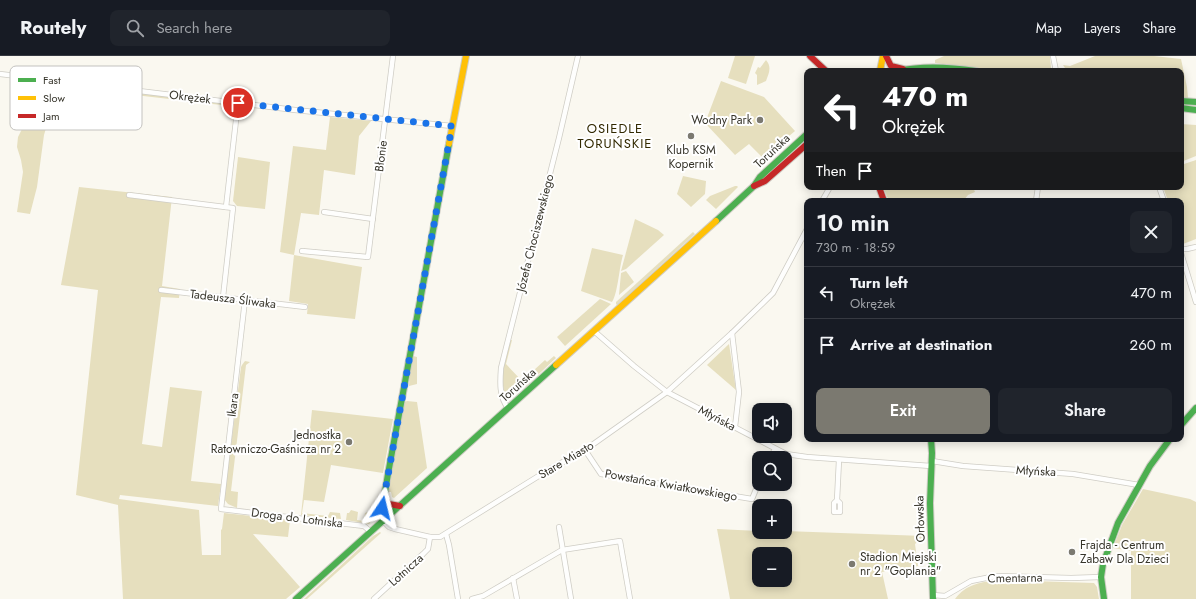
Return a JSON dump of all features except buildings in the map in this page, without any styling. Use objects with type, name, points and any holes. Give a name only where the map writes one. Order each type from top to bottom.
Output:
[{"type":"street","name":"Błonie","points":[[302,251],[368,257],[393,56]]},
{"type":"street","points":[[383,521],[382,513],[384,498],[466,56]]},
{"type":"street","name":"Józefa Chociszewskiego","points":[[508,408],[501,395],[500,368],[559,138],[578,56]]},
{"type":"street","points":[[810,56],[823,68]]},
{"type":"street","points":[[881,68],[883,56]]},
{"type":"street","points":[[886,56],[891,66],[900,68]]},
{"type":"street","points":[[1053,56],[1055,68]]},
{"type":"street","points":[[912,68],[940,66],[954,68]]},
{"type":"street","name":"Okrężek","points":[[0,74],[10,75]]},
{"type":"street","name":"Okrężek","points":[[142,91],[385,120],[452,126]]},
{"type":"street","points":[[1184,101],[1196,102]]},
{"type":"street","points":[[226,207],[238,103]]},
{"type":"street","points":[[1184,108],[1196,110]]},
{"type":"street","name":"Toruńska","points":[[296,599],[754,186],[760,177],[804,137]]},
{"type":"street","name":"Toruńska","points":[[754,186],[765,181],[804,147]]},
{"type":"street","points":[[130,195],[233,208],[223,297]]},
{"type":"street","points":[[324,212],[373,219]]},
{"type":"street","name":"Stare Miasto","points":[[383,521],[392,528],[437,538],[446,534],[550,469],[585,450],[667,392],[732,334],[773,292],[804,235]]},
{"type":"street","points":[[1184,249],[1196,247]]},
{"type":"street","points":[[1184,263],[1196,302]]},
{"type":"street","name":"Tadeusza Śliwaka","points":[[161,290],[305,307]]},
{"type":"street","name":"Ikara","points":[[221,509],[245,300]]},
{"type":"street","name":"Młyńska","points":[[594,331],[634,366],[667,392],[775,449],[790,455],[839,460],[931,463],[1073,474],[1139,485]]},
{"type":"street","points":[[732,334],[739,392],[735,427]]},
{"type":"street","points":[[1184,422],[1196,408]]},
{"type":"street","name":"Orłowska","points":[[931,442],[930,503],[933,597]]},
{"type":"street","points":[[1104,599],[1101,577],[1104,558],[1118,524],[1139,485],[1150,466],[1168,442]]},
{"type":"street","name":"Powstańca Kwiatkowskiego","points":[[585,450],[601,474],[752,499],[755,491]]},
{"type":"street","points":[[837,500],[839,460]]},
{"type":"street","points":[[384,498],[389,504],[400,506]]},
{"type":"street","name":"Droga do Lotniska","points":[[221,509],[364,526],[371,532]]},
{"type":"street","points":[[559,527],[571,599]]},
{"type":"street","points":[[446,534],[458,599]]},
{"type":"street","name":"Lotnicza","points":[[374,599],[424,554],[428,549],[430,537]]},
{"type":"street","points":[[472,599],[483,596],[562,550],[620,541],[630,599]]},
{"type":"street","name":"Cmentarna","points":[[933,597],[945,596],[971,581],[996,576],[1070,578],[1101,577]]},
{"type":"street","points":[[513,578],[517,599]]},
{"type":"shaded area","points":[[735,56],[755,56],[746,84],[728,78]]},
{"type":"shaded area","points":[[944,56],[1050,56],[1051,68],[974,68],[935,63],[935,60]]},
{"type":"shaded area","points":[[1095,56],[1154,56],[1181,59],[1183,68],[1065,68],[1063,65],[1070,66]]},
{"type":"shaded area","points":[[766,60],[769,70],[766,81],[757,85],[757,75],[755,73],[758,67],[760,68]]},
{"type":"shaded area","points":[[1184,73],[1187,87],[1188,98],[1184,98]]},
{"type":"shaded area","points":[[721,81],[764,97],[795,131],[763,158],[749,144],[735,155],[705,123]]},
{"type":"shaded area","points":[[142,94],[231,104],[230,106],[142,96]]},
{"type":"shaded area","points":[[330,117],[371,121],[359,136],[355,175],[324,170],[319,215],[301,213],[294,255],[280,252],[293,146],[326,150]]},
{"type":"shaded area","points":[[1184,124],[1196,125],[1196,156],[1184,161]]},
{"type":"shaded area","points":[[22,130],[45,130],[37,187],[30,214],[17,212],[23,172],[17,147],[18,137]]},
{"type":"shaded area","points":[[238,157],[270,162],[265,209],[237,206],[233,201]]},
{"type":"shaded area","points":[[1196,160],[1196,239],[1184,244],[1184,198],[1167,198],[1164,190],[1184,190],[1184,164]]},
{"type":"shaded area","points":[[683,176],[706,181],[705,194],[691,207],[677,194]]},
{"type":"shaded area","points":[[735,186],[738,187],[716,209],[706,200],[710,196]]},
{"type":"shaded area","points":[[79,187],[172,197],[162,286],[180,289],[179,298],[161,297],[142,444],[162,447],[170,387],[202,391],[191,481],[221,484],[218,506],[120,495],[119,499],[199,510],[202,555],[221,555],[221,530],[224,513],[290,520],[288,537],[253,534],[300,587],[286,599],[123,599],[118,505],[76,495],[98,290],[61,285]]},
{"type":"shaded area","points":[[884,190],[974,190],[975,192],[968,195],[966,198],[888,198]]},
{"type":"shaded area","points":[[635,219],[658,230],[664,235],[626,269],[621,271]]},
{"type":"shaded area","points":[[693,232],[695,234],[617,305],[616,304],[616,302]]},
{"type":"shaded area","points":[[592,248],[623,255],[616,293],[612,302],[581,291]]},
{"type":"shaded area","points":[[294,255],[362,267],[355,319],[307,314],[308,304],[289,301]]},
{"type":"shaded area","points":[[626,271],[634,282],[619,295],[621,273]]},
{"type":"shaded area","points":[[600,299],[611,304],[565,346],[557,337]]},
{"type":"shaded area","points":[[510,340],[512,340],[506,364],[522,381],[545,360],[547,362],[554,356],[556,358],[525,387],[521,383],[505,395],[503,388],[503,374]]},
{"type":"shaded area","points":[[729,344],[736,390],[707,365]]},
{"type":"shaded area","points":[[413,356],[417,357],[417,384],[409,386],[410,368]]},
{"type":"shaded area","points":[[245,361],[250,362],[246,365],[231,491],[238,492],[237,508],[228,504],[224,499],[241,367]]},
{"type":"shaded area","points":[[405,402],[417,402],[427,468],[394,498],[392,497],[391,492],[388,492],[403,408]]},
{"type":"shaded area","points":[[312,410],[393,419],[383,473],[331,465],[324,502],[304,500],[302,513],[328,516],[330,512],[340,513],[341,519],[301,515]]},
{"type":"shaded area","points":[[1143,489],[1190,499],[1196,502],[1196,599],[1131,599],[1131,551],[1113,548],[1122,525]]},
{"type":"shaded area","points":[[377,509],[375,517],[369,524],[346,520],[347,513],[351,510],[358,512],[357,520],[364,521],[365,513]]},
{"type":"shaded area","name":"Stadion Miejski nr 2 \"Goplania\"","points":[[717,529],[752,531],[752,539],[792,539],[792,531],[924,536],[915,544],[918,566],[882,572],[888,599],[730,599]]},
{"type":"shaded area","points":[[380,532],[381,533],[307,599],[304,599],[373,536]]},
{"type":"shaded area","points":[[998,580],[1094,583],[1097,587],[1099,599],[955,599],[969,587],[980,583]]},
{"type":"traffic: fast","points":[[918,68],[956,68]]},
{"type":"traffic: fast","points":[[1184,101],[1196,102]]},
{"type":"traffic: fast","points":[[1184,108],[1196,110]]},
{"type":"traffic: fast","points":[[716,221],[754,186],[760,177],[804,137]]},
{"type":"traffic: fast","points":[[383,521],[382,510],[388,474],[449,144]]},
{"type":"traffic: fast","points":[[296,599],[556,365]]},
{"type":"traffic: fast","points":[[1184,422],[1196,408]]},
{"type":"traffic: fast","points":[[931,442],[930,503],[933,599]]},
{"type":"traffic: fast","points":[[1104,599],[1101,577],[1103,564],[1118,523],[1150,466],[1168,442]]},
{"type":"traffic: slow","points":[[449,144],[466,56]]},
{"type":"traffic: slow","points":[[881,68],[883,56]]},
{"type":"traffic: slow","points":[[556,365],[716,221]]},
{"type":"traffic: jam","points":[[810,56],[823,68]]},
{"type":"traffic: jam","points":[[886,56],[891,66],[899,68]]},
{"type":"traffic: jam","points":[[754,186],[765,181],[804,147]]},
{"type":"traffic: jam","points":[[880,190],[883,198]]},
{"type":"traffic: jam","points":[[384,498],[389,504],[400,506]]},
{"type":"place","name":"Wodny Park","points":[[760,120]]},
{"type":"place","name":"Klub KSM Kopernik","points":[[691,136]]},
{"type":"place","name":"Jednostka Ratowniczo-Gaśnicza nr 2","points":[[349,442]]},
{"type":"place","name":"Frajda - Centrum Zabaw Dla Dzieci","points":[[1072,552]]},
{"type":"place","name":"Stadion Miejski nr 2 \"Goplania\"","points":[[852,564]]},
{"type":"district","name":"OSIEDLE TORUŃSKIE","points":[[615,136]]},
{"type":"route","points":[[238,103],[452,126],[382,508]]}]
